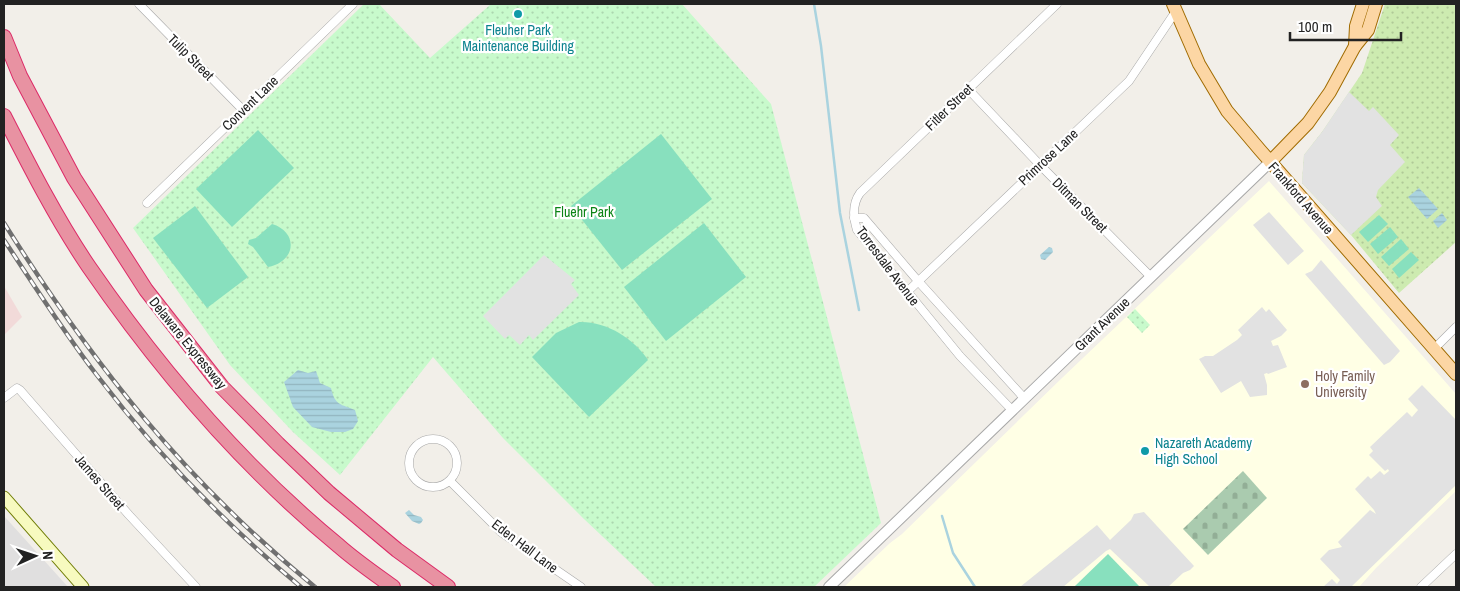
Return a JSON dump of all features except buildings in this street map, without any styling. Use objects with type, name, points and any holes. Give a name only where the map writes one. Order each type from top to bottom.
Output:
[{"type":"highway","name":"Delaware Expressway","points":[[4,37],[20,76],[74,178],[146,290],[222,386],[329,493],[397,550],[448,587]]},
{"type":"highway","points":[[4,116],[34,174],[89,266],[142,339],[198,409],[238,453],[339,547],[393,587]]},
{"type":"main road","name":"Grant Avenue","points":[[1355,46],[1356,26],[1364,4]]},
{"type":"main road","name":"Grant Avenue","points":[[1270,162],[1296,136],[1321,106],[1341,74],[1355,46],[1368,30],[1376,4]]},
{"type":"main road","name":"Frankford Avenue","points":[[1175,8],[1199,64],[1214,91],[1234,120],[1456,374]]},
{"type":"main road","points":[[4,497],[83,587]]},
{"type":"street","name":"Tulip Street","points":[[139,4],[243,110]]},
{"type":"street","name":"Convent Lane","points":[[147,203],[353,4]]},
{"type":"street","name":"Fitler Street","points":[[854,218],[856,199],[860,193],[1057,4]]},
{"type":"street","name":"Primrose Lane","points":[[907,292],[1131,78],[1175,8]]},
{"type":"street","name":"Ditman Street","points":[[968,89],[1151,277]]},
{"type":"street","name":"Grant Avenue","points":[[829,587],[1270,162]]},
{"type":"street","name":"Torresdale Avenue","points":[[1012,410],[960,356],[907,292],[857,230],[854,218],[864,218],[1024,398]]},
{"type":"street","points":[[1434,349],[1456,327]]},
{"type":"street","name":"James Street","points":[[4,398],[12,390],[16,388],[20,390],[129,515],[196,587]]},
{"type":"street","points":[[435,438],[445,441],[453,448],[458,462],[456,472],[450,481],[442,486],[432,488],[418,482],[411,474],[409,464],[410,454],[416,445],[425,440],[435,438]]},
{"type":"street","name":"Eden Hall Lane","points":[[450,481],[501,532],[581,587]]},
{"type":"street","points":[[1421,587],[1456,554]]},
{"type":"shaded area","points":[[1349,92],[1369,111],[1373,107],[1399,135],[1390,145],[1405,162],[1378,190],[1376,197],[1382,206],[1351,235],[1302,183],[1304,155]]},
{"type":"shaded area","points":[[1269,181],[1456,394],[1456,491],[1376,568],[1359,587],[844,587],[902,534],[1062,378]]},
{"type":"shaded area","points":[[1269,212],[1304,251],[1288,265],[1253,225]]},
{"type":"shaded area","points":[[544,255],[575,280],[571,284],[579,295],[533,340],[529,335],[520,345],[509,335],[505,339],[483,316]]},
{"type":"shaded area","points":[[1321,260],[1400,351],[1390,362],[1384,365],[1305,274],[1312,271]]},
{"type":"shaded area","points":[[4,286],[22,317],[4,335]]},
{"type":"shaded area","points":[[1262,307],[1266,312],[1269,309],[1287,330],[1281,336],[1271,341],[1273,346],[1278,345],[1287,367],[1264,374],[1267,395],[1250,397],[1241,381],[1221,393],[1199,359],[1205,356],[1213,356],[1237,340],[1242,335],[1238,330]]},
{"type":"shaded area","points":[[1422,385],[1456,420],[1456,485],[1351,587],[1323,587],[1332,579],[1337,584],[1340,580],[1320,559],[1329,550],[1342,547],[1338,542],[1370,510],[1376,514],[1355,489],[1368,476],[1371,479],[1380,471],[1384,475],[1389,471],[1388,469],[1385,471],[1369,455],[1373,451],[1370,447],[1407,412],[1412,417],[1418,410],[1408,399]]},
{"type":"shaded area","points":[[1144,512],[1194,566],[1168,587],[1150,587],[1110,549],[1063,587],[1020,587],[1097,525],[1110,540],[1131,520],[1134,514]]},
{"type":"shaded area","points":[[4,516],[68,587],[4,587]]},
{"type":"green space","name":"Fluehr Park","points":[[364,4],[379,4],[430,58],[491,4],[682,4],[771,104],[881,523],[814,587],[656,587],[584,519],[503,438],[433,357],[340,475],[293,432],[230,365],[133,228]]},
{"type":"green space","points":[[1385,4],[1456,4],[1456,242],[1399,293],[1351,235],[1302,183],[1304,155],[1362,73]]},
{"type":"green space","points":[[258,130],[294,168],[232,227],[196,189]]},
{"type":"green space","points":[[661,134],[712,199],[622,270],[571,206]]},
{"type":"green space","points":[[195,206],[248,277],[207,308],[153,238]]},
{"type":"green space","points":[[1379,215],[1388,224],[1368,242],[1359,232]]},
{"type":"green space","points":[[704,223],[746,277],[666,341],[624,287]]},
{"type":"green space","points":[[272,224],[287,233],[291,247],[284,259],[268,267],[253,247],[248,244],[249,240],[256,238]]},
{"type":"green space","points":[[1390,227],[1398,237],[1378,254],[1370,244]]},
{"type":"green space","points":[[1401,239],[1409,249],[1389,266],[1381,257]]},
{"type":"green space","points":[[1411,252],[1419,260],[1399,278],[1392,269]]},
{"type":"green space","points":[[1135,309],[1150,325],[1142,333],[1127,317]]},
{"type":"green space","points":[[579,322],[599,324],[618,332],[635,345],[648,360],[589,417],[532,357],[556,333]]},
{"type":"green space","points":[[1243,471],[1267,498],[1208,555],[1183,529]]},
{"type":"green space","points":[[1108,554],[1140,587],[1074,587]]},
{"type":"water","points":[[1419,188],[1438,209],[1427,219],[1408,197]]},
{"type":"water","points":[[1442,213],[1447,220],[1438,228],[1433,221]]},
{"type":"water","points":[[1049,247],[1052,248],[1053,252],[1045,260],[1041,259],[1040,255]]},
{"type":"water","points":[[298,370],[308,373],[316,371],[320,383],[331,388],[337,401],[355,410],[358,421],[353,429],[345,432],[331,432],[312,427],[293,407],[284,382]]},
{"type":"water","points":[[409,510],[414,515],[421,517],[423,520],[421,523],[412,521],[405,513]]},
{"type":"waterway","points":[[814,4],[821,46],[840,213],[859,310]]},
{"type":"waterway","points":[[942,516],[953,553],[975,587]]},
{"type":"railway","points":[[4,223],[37,275],[72,324],[144,418],[224,506],[315,587]]},
{"type":"railway","points":[[4,240],[84,358],[143,432],[167,460],[219,513],[301,587]]},
{"type":"place","name":"Fleuher Park Maintenance Building","points":[[518,14]]},
{"type":"place","name":"Holy Family University","points":[[1305,384]]},
{"type":"place","name":"Nazareth Academy High School","points":[[1145,451]]}]
